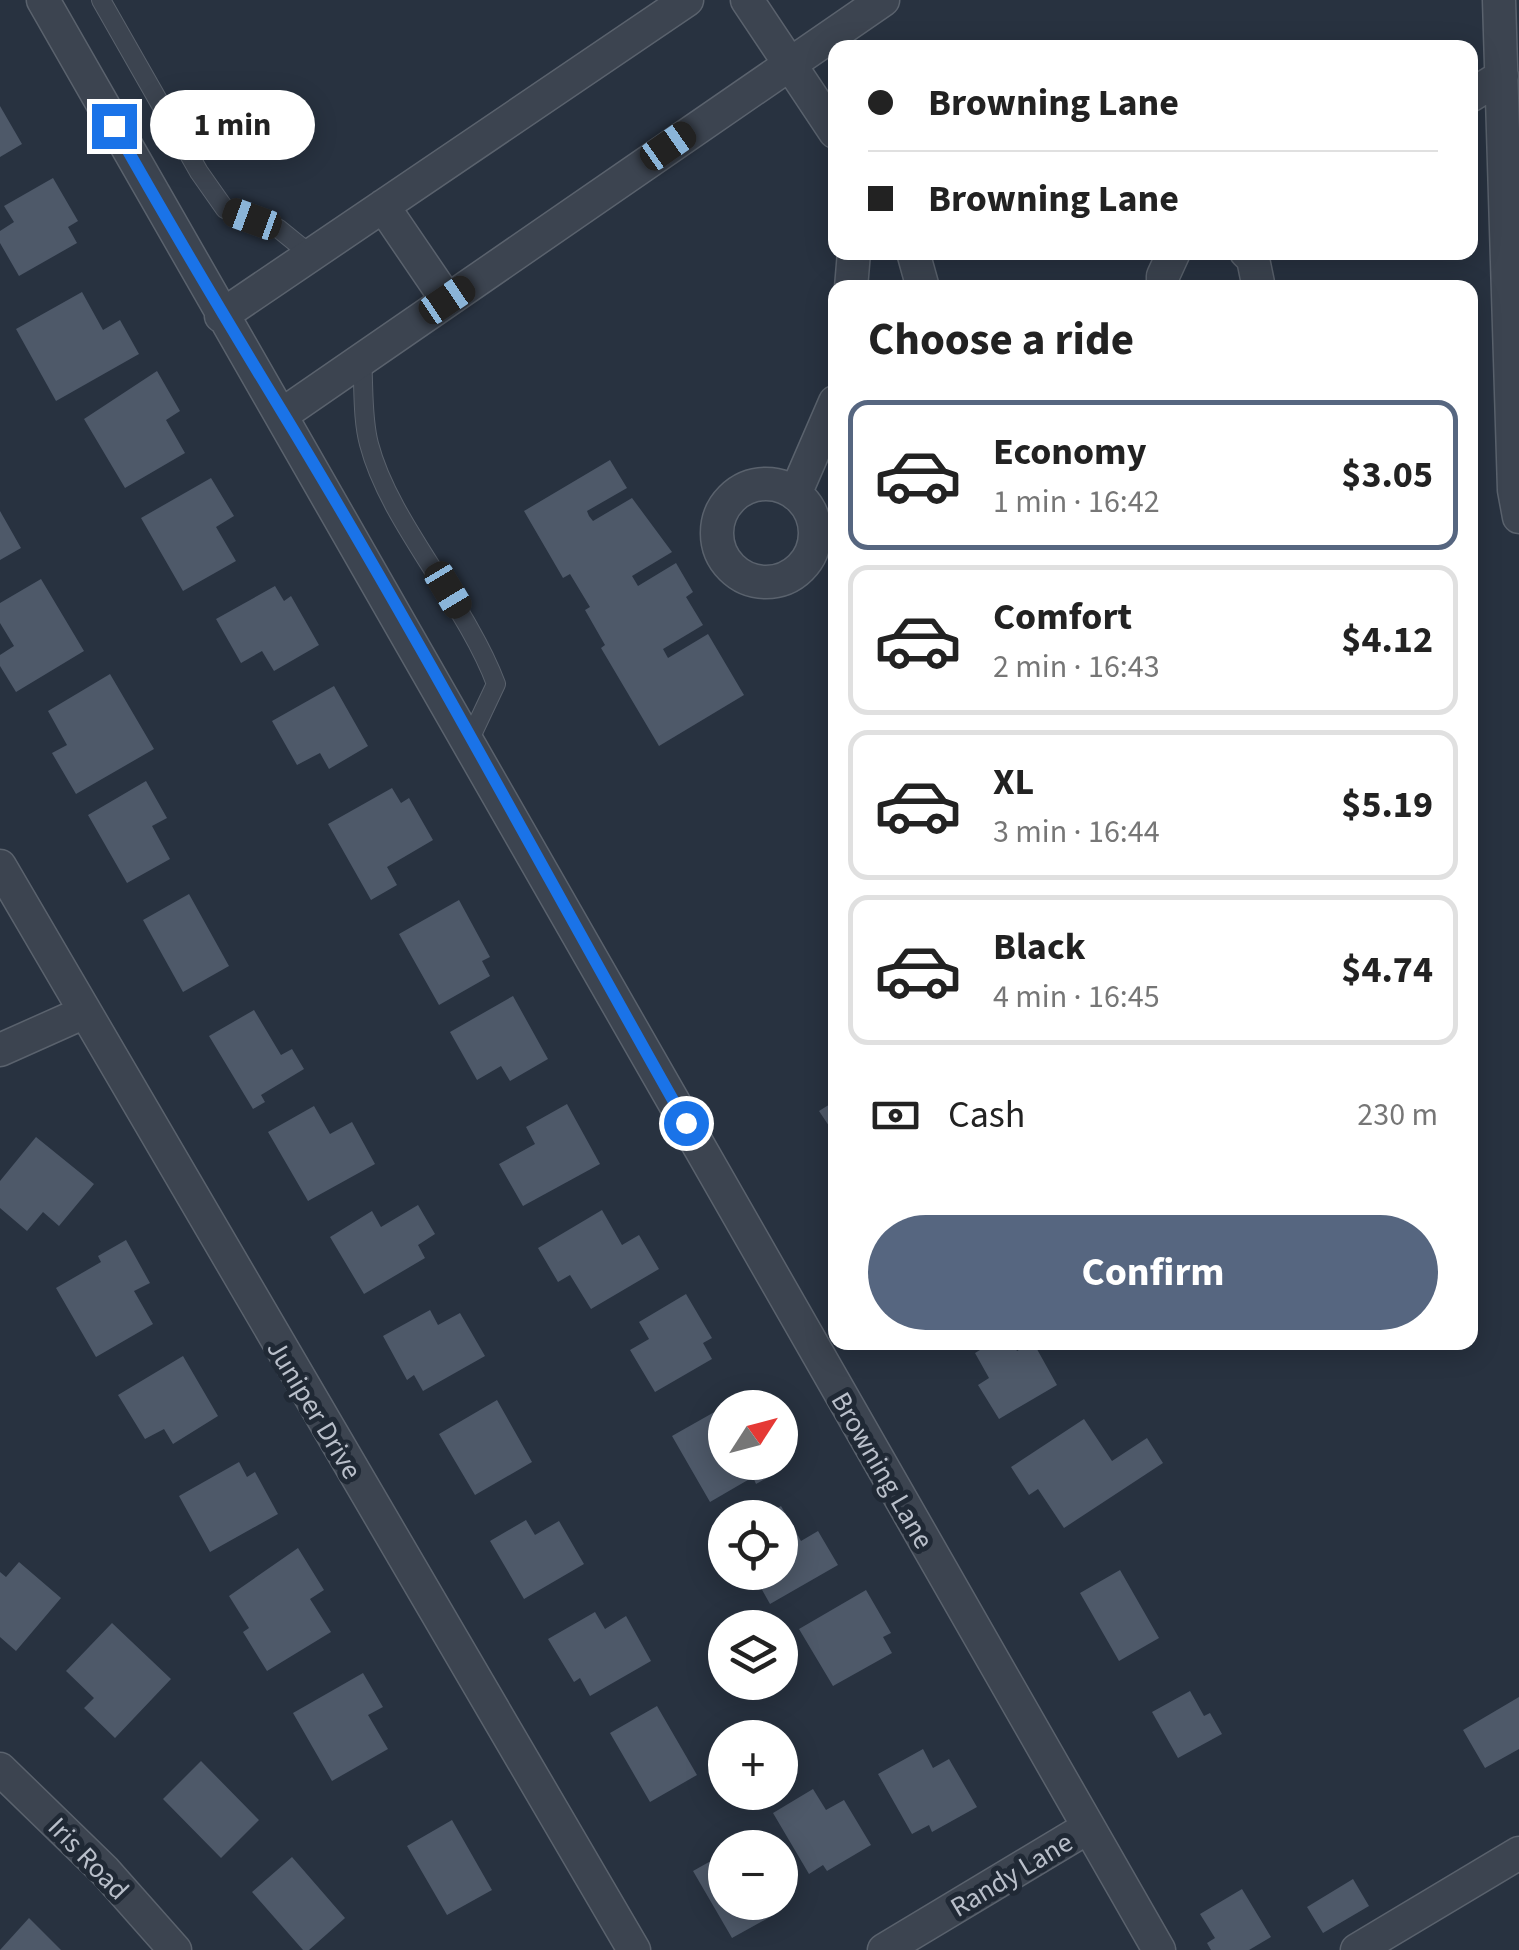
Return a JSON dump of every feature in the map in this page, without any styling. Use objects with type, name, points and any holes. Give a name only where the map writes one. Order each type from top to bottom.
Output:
[{"type":"street","name":"Browning Lane","points":[[44,0],[221,316],[283,414],[470,739],[1158,1950]]},
{"type":"street","points":[[221,316],[687,0]]},
{"type":"street","points":[[747,0],[828,121]]},
{"type":"street","points":[[283,414],[883,0]]},
{"type":"street","points":[[1499,0],[1519,517]]},
{"type":"street","points":[[1478,91],[1502,76]]},
{"type":"street","points":[[384,206],[447,300]]},
{"type":"street","points":[[796,492],[828,418]]},
{"type":"street","name":"Juniper Drive","points":[[0,866],[634,1950]]},
{"type":"street","points":[[0,1050],[85,1012]]},
{"type":"street","name":"Iris Road","points":[[0,1769],[106,1871],[175,1950]]},
{"type":"street","name":"Randy Lane","points":[[884,1950],[1088,1828]]},
{"type":"street","points":[[1358,1950],[1519,1853]]},
{"type":"lane","points":[[101,0],[225,209],[279,229],[311,255]]},
{"type":"lane","points":[[362,357],[369,444],[396,502],[483,647],[496,684],[470,739]]},
{"type":"building","points":[[0,106],[22,144],[0,157]]},
{"type":"building","points":[[53,178],[78,221],[68,227],[77,243],[19,276],[0,243],[0,231],[14,222],[4,206]]},
{"type":"building","points":[[82,292],[103,330],[120,320],[139,354],[56,401],[16,329]]},
{"type":"building","points":[[157,371],[180,411],[166,420],[185,453],[125,488],[84,419]]},
{"type":"building","points":[[610,460],[627,488],[587,511],[589,516],[593,521],[632,498],[672,552],[632,576],[638,586],[676,563],[693,592],[686,597],[703,625],[663,649],[668,658],[708,634],[744,695],[659,746],[601,648],[605,645],[585,610],[590,607],[570,574],[563,578],[524,511]]},
{"type":"building","points":[[211,478],[234,516],[216,527],[236,561],[183,591],[141,518]]},
{"type":"building","points":[[0,511],[21,548],[0,560]]},
{"type":"building","points":[[41,579],[84,651],[16,692],[0,666],[0,655],[14,646],[0,623],[0,603]]},
{"type":"building","points":[[275,586],[284,601],[291,596],[319,645],[274,671],[262,651],[241,663],[216,619]]},
{"type":"building","points":[[110,674],[154,749],[76,794],[52,753],[67,745],[48,711]]},
{"type":"building","points":[[334,686],[368,746],[329,769],[320,753],[297,765],[272,721]]},
{"type":"building","points":[[146,781],[167,818],[152,826],[170,859],[127,883],[88,815]]},
{"type":"building","points":[[392,788],[401,803],[409,798],[433,840],[387,867],[397,885],[371,900],[328,824]]},
{"type":"building","points":[[189,894],[229,966],[183,992],[143,920]]},
{"type":"building","points":[[459,900],[490,957],[482,961],[490,976],[439,1005],[399,934]]},
{"type":"building","points":[[513,996],[548,1059],[510,1081],[501,1066],[477,1080],[450,1032]]},
{"type":"building","points":[[254,1010],[281,1055],[292,1049],[304,1069],[261,1095],[265,1102],[253,1109],[209,1036]]},
{"type":"building","points":[[567,1104],[600,1164],[523,1206],[499,1164],[535,1144],[526,1127]]},
{"type":"building","points":[[828,1105],[828,1124],[819,1111]]},
{"type":"building","points":[[314,1106],[330,1134],[352,1122],[375,1164],[308,1201],[268,1132]]},
{"type":"building","points":[[36,1137],[94,1184],[59,1226],[43,1212],[27,1231],[0,1208],[0,1181]]},
{"type":"building","points":[[418,1205],[435,1234],[418,1245],[425,1258],[364,1294],[330,1237],[372,1211],[381,1227]]},
{"type":"building","points":[[602,1210],[622,1245],[639,1235],[659,1269],[591,1309],[570,1275],[558,1282],[538,1248]]},
{"type":"building","points":[[126,1240],[150,1283],[134,1291],[153,1324],[96,1357],[56,1288],[101,1262],[98,1256]]},
{"type":"building","points":[[686,1294],[712,1338],[703,1343],[712,1359],[655,1392],[630,1350],[649,1339],[639,1322]]},
{"type":"building","points":[[430,1310],[438,1325],[460,1313],[485,1356],[423,1391],[414,1375],[407,1380],[383,1336]]},
{"type":"building","points":[[1037,1350],[1057,1385],[999,1419],[978,1385],[989,1378],[975,1353]]},
{"type":"building","points":[[183,1356],[218,1416],[173,1444],[164,1429],[145,1439],[118,1395]]},
{"type":"building","points":[[497,1400],[532,1462],[475,1495],[439,1434]]},
{"type":"building","points":[[708,1416],[708,1480],[748,1480],[709,1500],[672,1436]]},
{"type":"building","points":[[1084,1419],[1112,1461],[1147,1438],[1163,1463],[1064,1528],[1038,1489],[1029,1495],[1011,1467]]},
{"type":"building","points":[[239,1462],[247,1477],[255,1472],[278,1514],[210,1552],[179,1496]]},
{"type":"building","points":[[526,1520],[535,1535],[559,1521],[584,1564],[524,1599],[490,1541]]},
{"type":"building","points":[[818,1531],[838,1565],[798,1588],[798,1536],[801,1541]]},
{"type":"building","points":[[298,1548],[324,1590],[310,1599],[331,1632],[267,1671],[243,1632],[249,1628],[229,1596]]},
{"type":"building","points":[[19,1562],[61,1598],[16,1651],[0,1637],[0,1572],[6,1577]]},
{"type":"building","points":[[1120,1570],[1159,1638],[1119,1661],[1080,1593]]},
{"type":"building","points":[[762,1590],[794,1590],[770,1604]]},
{"type":"building","points":[[866,1590],[891,1633],[883,1637],[892,1653],[833,1686],[799,1629]]},
{"type":"building","points":[[595,1612],[605,1629],[626,1616],[651,1661],[590,1696],[580,1678],[574,1682],[548,1639]]},
{"type":"building","points":[[112,1623],[171,1679],[115,1738],[84,1708],[94,1698],[66,1671]]},
{"type":"building","points":[[363,1673],[383,1707],[368,1715],[388,1749],[332,1781],[293,1713]]},
{"type":"building","points":[[1190,1691],[1204,1716],[1210,1713],[1222,1734],[1178,1758],[1152,1712]]},
{"type":"building","points":[[1519,1697],[1519,1749],[1485,1768],[1463,1730]]},
{"type":"building","points":[[657,1706],[697,1775],[650,1802],[610,1733]]},
{"type":"building","points":[[923,1749],[933,1768],[949,1759],[977,1807],[932,1832],[929,1825],[912,1834],[878,1774]]},
{"type":"building","points":[[201,1761],[259,1820],[221,1858],[163,1799]]},
{"type":"building","points":[[813,1789],[826,1810],[844,1800],[871,1845],[827,1871],[823,1865],[809,1874],[798,1855],[798,1830],[783,1830],[773,1813],[798,1810],[798,1798]]},
{"type":"building","points":[[452,1820],[492,1890],[447,1915],[407,1846]]},
{"type":"building","points":[[292,1857],[345,1918],[309,1950],[303,1950],[252,1892]]},
{"type":"building","points":[[708,1863],[708,1897],[693,1871]]},
{"type":"building","points":[[1353,1879],[1369,1906],[1323,1933],[1307,1907]]},
{"type":"building","points":[[1242,1889],[1271,1937],[1249,1950],[1211,1950],[1207,1943],[1215,1938],[1200,1914]]},
{"type":"building","points":[[29,1918],[61,1950],[0,1950]]},
{"type":"building","points":[[722,1920],[765,1920],[732,1938]]},
{"type":"route","points":[[114,126],[414,642],[686,1123]]}]
